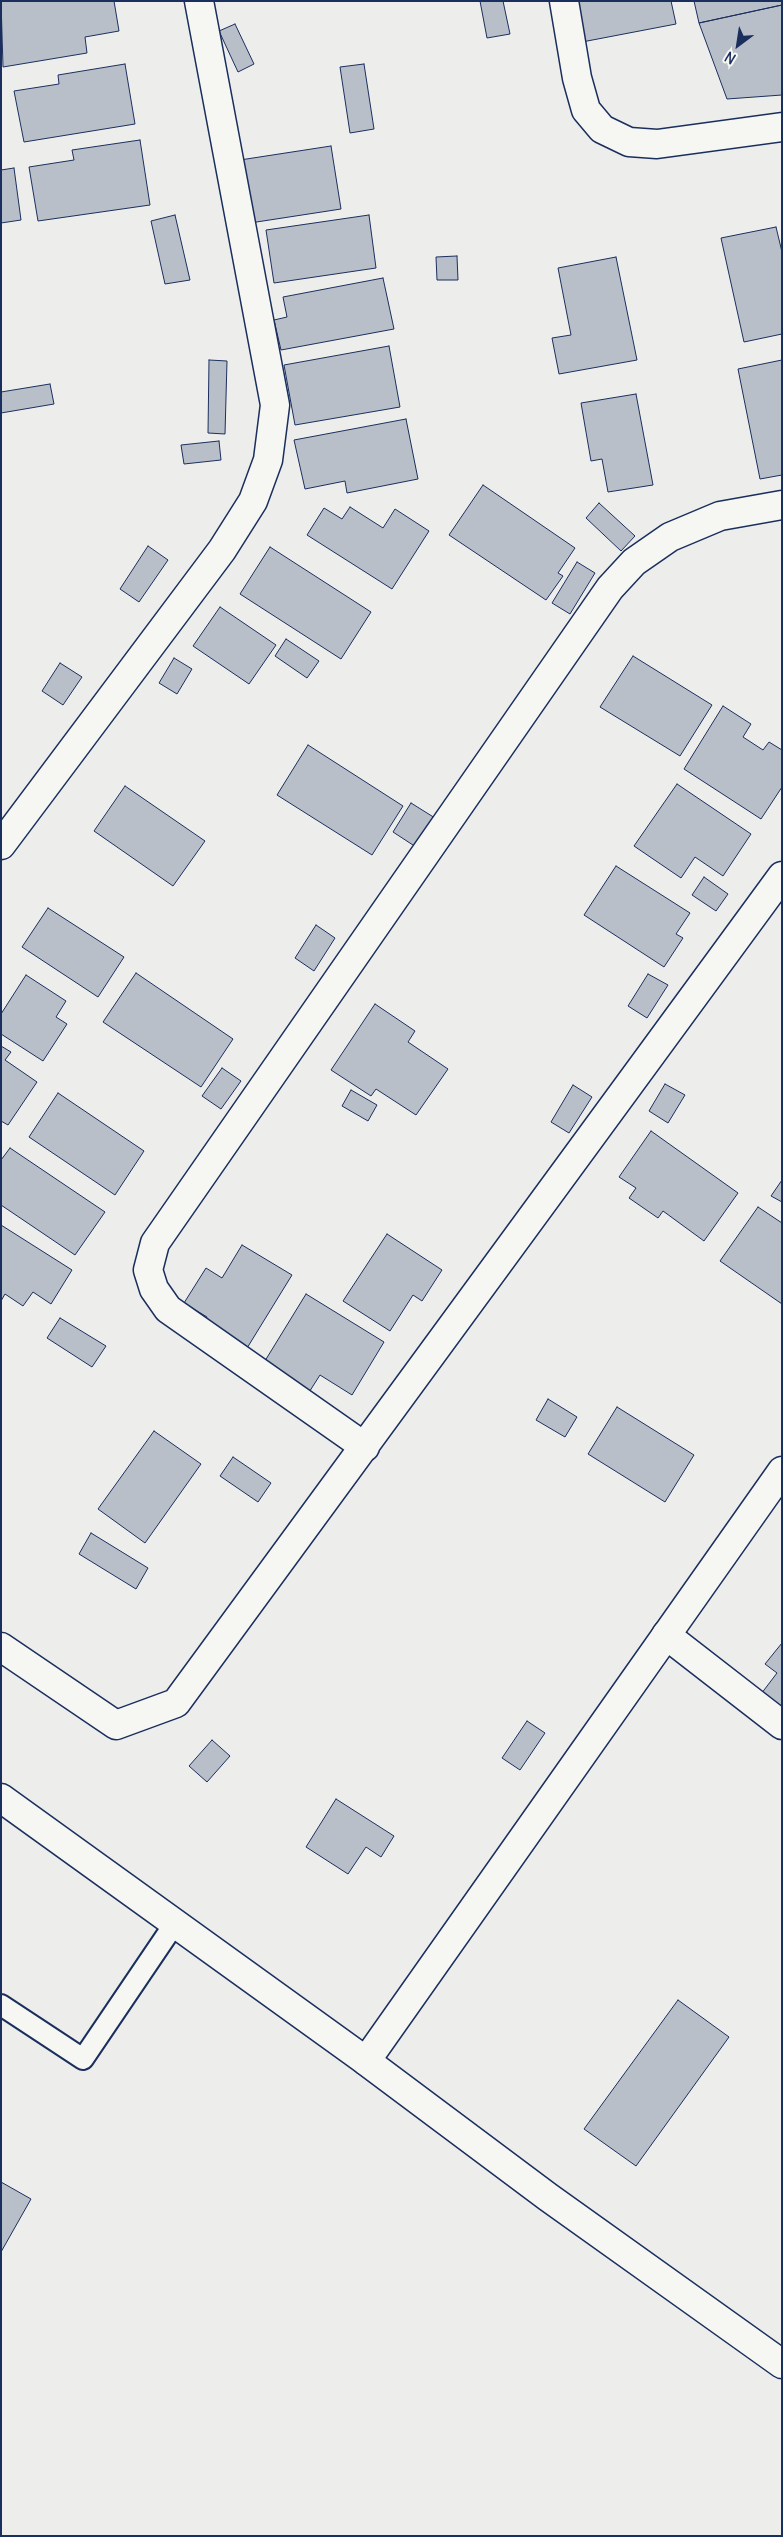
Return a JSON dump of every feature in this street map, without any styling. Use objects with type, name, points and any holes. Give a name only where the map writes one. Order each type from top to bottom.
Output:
[{"type":"street","points":[[1,845],[222,550],[253,501],[268,460],[275,405],[200,1]]},
{"type":"street","points":[[564,1],[579,86],[586,110],[602,129],[629,142],[657,144],[782,127]]},
{"type":"street","points":[[365,1448],[168,1310],[154,1289],[148,1270],[155,1243],[610,588],[634,562],[670,536],[720,516],[782,505]]},
{"type":"street","points":[[1,1647],[116,1725],[176,1703],[365,1448],[782,876]]},
{"type":"street","points":[[366,2062],[782,1471]]},
{"type":"street","points":[[666,1635],[782,1725]]},
{"type":"street","points":[[1,1798],[366,2062],[548,2197],[782,2364]]},
{"type":"lane","points":[[1,2005],[83,2059],[175,1923]]},
{"type":"building","points":[[1,1],[114,1],[119,31],[85,37],[87,53],[3,67]]},
{"type":"building","points":[[480,1],[503,1],[510,34],[487,38]]},
{"type":"building","points":[[573,1],[671,1],[676,24],[582,42]]},
{"type":"building","points":[[694,1],[782,1],[782,5],[699,23]]},
{"type":"building","points":[[782,5],[782,95],[727,99],[699,23]]},
{"type":"building","points":[[235,24],[254,64],[238,72],[219,31]]},
{"type":"building","points":[[125,64],[135,124],[24,142],[14,91],[59,84],[58,75]]},
{"type":"building","points":[[364,64],[374,129],[350,133],[340,67]]},
{"type":"building","points":[[140,140],[150,205],[38,221],[29,167],[74,160],[72,150]]},
{"type":"building","points":[[331,146],[341,209],[250,223],[240,160]]},
{"type":"building","points":[[14,168],[21,220],[1,223],[1,170]]},
{"type":"building","points":[[175,215],[190,280],[165,284],[151,221]]},
{"type":"building","points":[[369,215],[376,268],[274,283],[266,230]]},
{"type":"building","points":[[776,227],[782,252],[782,334],[744,342],[721,238]]},
{"type":"building","points":[[457,256],[458,280],[437,280],[436,257]]},
{"type":"building","points":[[616,257],[637,360],[559,374],[552,338],[571,335],[558,268]]},
{"type":"building","points":[[383,278],[394,329],[281,350],[274,320],[287,317],[283,297]]},
{"type":"building","points":[[389,346],[400,407],[295,425],[284,365]]},
{"type":"building","points":[[209,360],[227,361],[225,434],[208,433]]},
{"type":"building","points":[[782,360],[782,475],[760,479],[738,369]]},
{"type":"building","points":[[50,384],[54,404],[1,413],[1,392]]},
{"type":"building","points":[[636,394],[653,485],[608,492],[602,459],[591,461],[581,403]]},
{"type":"building","points":[[406,419],[418,479],[347,493],[345,481],[305,489],[294,440]]},
{"type":"building","points":[[219,441],[221,460],[184,464],[181,445]]},
{"type":"building","points":[[483,485],[575,548],[558,573],[563,576],[546,600],[449,535]]},
{"type":"building","points":[[599,503],[635,536],[621,551],[586,518]]},
{"type":"building","points":[[350,507],[383,528],[395,509],[429,531],[392,589],[307,535],[324,508],[342,519]]},
{"type":"building","points":[[148,546],[168,560],[139,602],[120,589]]},
{"type":"building","points":[[270,547],[371,612],[341,659],[240,594]]},
{"type":"building","points":[[577,562],[595,573],[570,614],[552,603]]},
{"type":"building","points":[[220,607],[276,645],[249,684],[193,646]]},
{"type":"building","points":[[286,639],[319,661],[307,678],[275,656]]},
{"type":"building","points":[[633,656],[712,705],[680,756],[600,707]]},
{"type":"building","points":[[174,658],[192,669],[177,694],[159,683]]},
{"type":"building","points":[[60,663],[82,677],[63,705],[42,691]]},
{"type":"building","points":[[723,706],[751,724],[743,737],[763,750],[769,742],[782,750],[782,787],[761,819],[684,769]]},
{"type":"building","points":[[308,745],[403,806],[372,855],[277,795]]},
{"type":"building","points":[[677,784],[751,834],[723,876],[695,857],[681,878],[634,846]]},
{"type":"building","points":[[125,786],[205,841],[173,886],[94,831]]},
{"type":"building","points":[[411,803],[435,818],[416,847],[393,832]]},
{"type":"building","points":[[616,866],[690,913],[676,934],[683,938],[664,967],[584,915]]},
{"type":"building","points":[[704,877],[728,894],[716,911],[692,895]]},
{"type":"building","points":[[48,908],[124,957],[98,997],[22,947]]},
{"type":"building","points":[[316,925],[335,938],[314,971],[295,958]]},
{"type":"building","points":[[136,973],[233,1039],[201,1087],[103,1022]]},
{"type":"building","points":[[648,974],[668,985],[647,1018],[628,1006]]},
{"type":"building","points":[[26,975],[66,1001],[56,1017],[67,1024],[43,1061],[1,1034],[1,1014]]},
{"type":"building","points":[[375,1004],[415,1031],[408,1042],[448,1069],[416,1115],[376,1089],[371,1096],[331,1070]]},
{"type":"building","points":[[1,1046],[11,1052],[5,1060],[37,1082],[8,1125],[1,1121]]},
{"type":"building","points":[[222,1068],[241,1081],[221,1109],[202,1096]]},
{"type":"building","points":[[665,1084],[685,1095],[668,1123],[649,1111]]},
{"type":"building","points":[[573,1085],[592,1097],[569,1133],[551,1122]]},
{"type":"building","points":[[351,1090],[377,1105],[368,1121],[342,1106]]},
{"type":"building","points":[[58,1093],[144,1151],[115,1195],[29,1137]]},
{"type":"building","points":[[651,1131],[738,1193],[704,1241],[663,1211],[658,1218],[629,1198],[636,1188],[619,1177]]},
{"type":"building","points":[[10,1148],[105,1212],[75,1255],[1,1205],[1,1160]]},
{"type":"building","points":[[782,1180],[782,1202],[771,1196]]},
{"type":"building","points":[[758,1207],[782,1223],[782,1304],[720,1261]]},
{"type":"building","points":[[1,1225],[72,1270],[51,1304],[33,1292],[23,1306],[5,1294],[1,1301]]},
{"type":"building","points":[[387,1234],[442,1270],[422,1301],[413,1295],[390,1331],[343,1301]]},
{"type":"building","points":[[242,1245],[292,1275],[244,1353],[202,1326],[207,1317],[184,1303],[206,1268],[222,1278]]},
{"type":"building","points":[[306,1294],[384,1342],[352,1395],[320,1375],[306,1397],[260,1369]]},
{"type":"building","points":[[60,1318],[106,1346],[92,1367],[47,1338]]},
{"type":"building","points":[[548,1399],[577,1417],[565,1437],[536,1420]]},
{"type":"building","points":[[617,1407],[694,1455],[665,1502],[588,1454]]},
{"type":"building","points":[[154,1431],[201,1464],[145,1543],[98,1509]]},
{"type":"building","points":[[233,1457],[271,1483],[258,1502],[220,1476]]},
{"type":"building","points":[[91,1533],[148,1568],[136,1589],[79,1554]]},
{"type":"building","points":[[782,1643],[782,1709],[761,1694],[777,1673],[765,1664]]},
{"type":"building","points":[[527,1721],[545,1733],[520,1770],[502,1758]]},
{"type":"building","points":[[212,1740],[230,1756],[207,1782],[189,1766]]},
{"type":"building","points":[[336,1799],[394,1836],[381,1857],[366,1847],[348,1874],[306,1847]]},
{"type":"building","points":[[678,2000],[729,2037],[636,2166],[584,2129]]},
{"type":"building","points":[[1,2182],[31,2199],[1,2252]]}]
